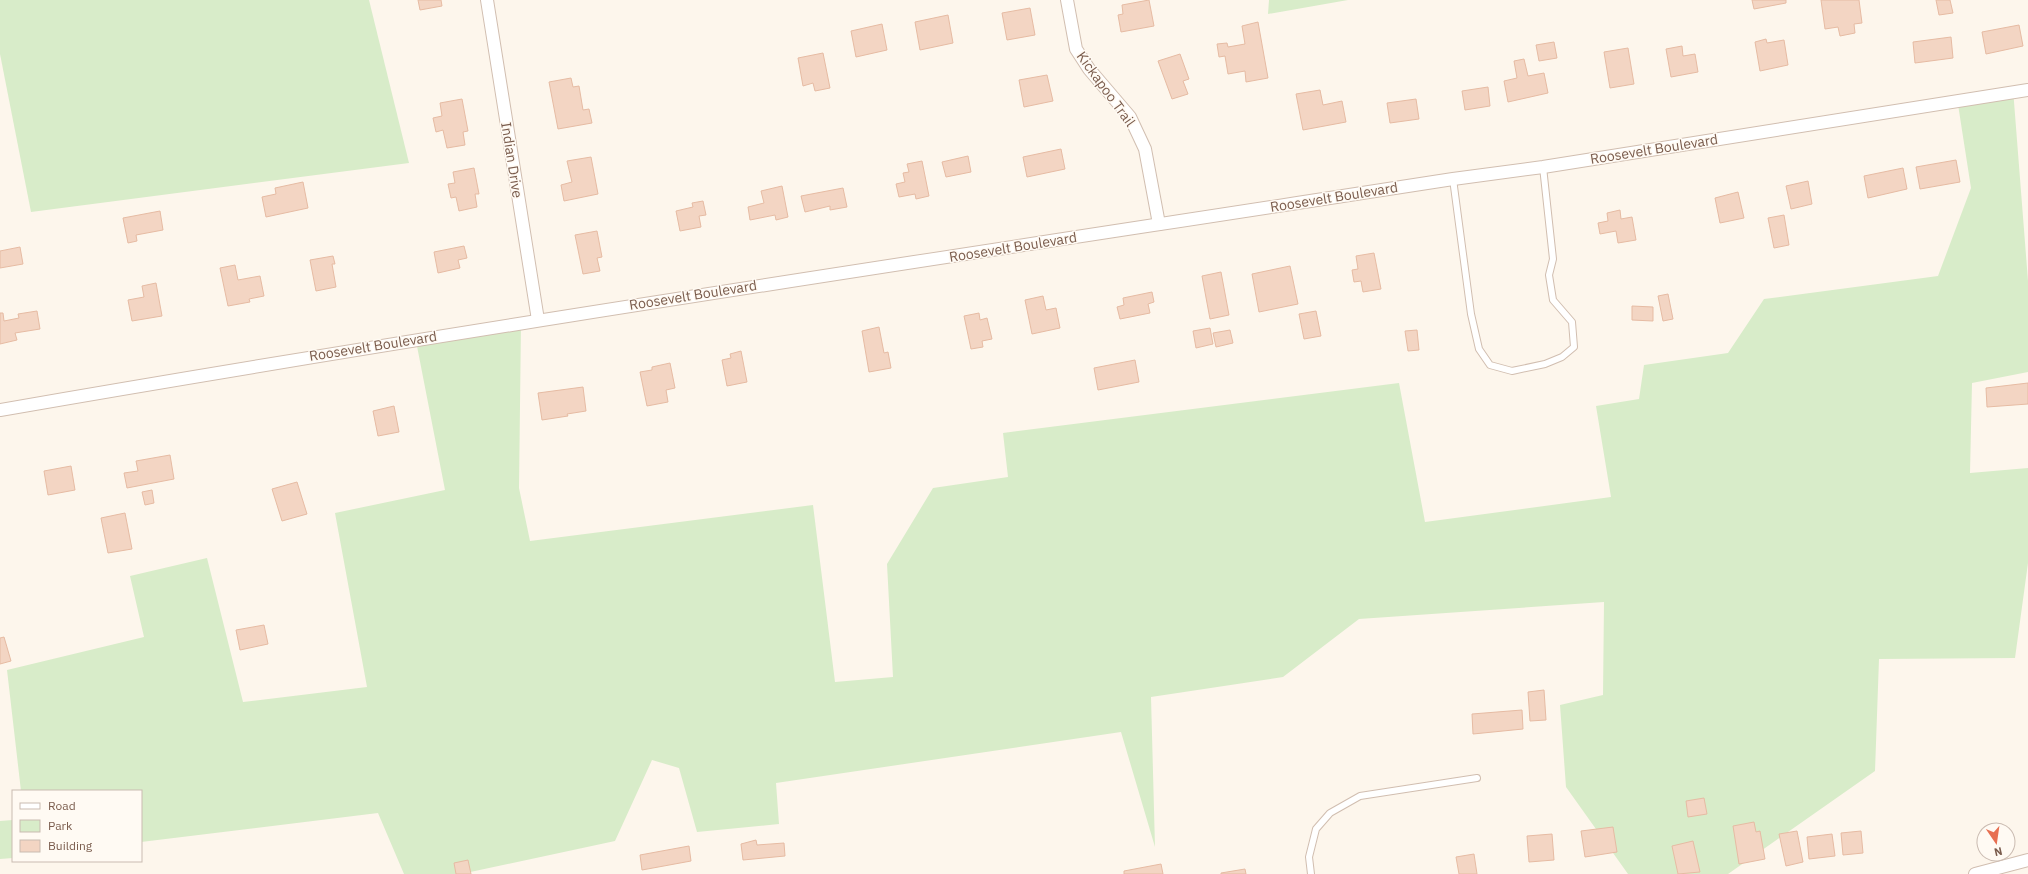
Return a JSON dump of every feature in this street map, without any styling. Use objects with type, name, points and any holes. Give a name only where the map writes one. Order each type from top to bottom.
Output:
[{"type":"street","name":"Indian Drive","points":[[487,0],[538,320]]},
{"type":"street","name":"Kickapoo Trail","points":[[1067,0],[1076,49],[1089,69],[1130,117],[1145,149],[1159,224]]},
{"type":"street","name":"Roosevelt Boulevard","points":[[0,410],[292,359],[538,320],[1454,179],[1543,167],[2028,90]]},
{"type":"street","points":[[1975,874],[2028,860]]},
{"type":"lane","points":[[1454,179],[1471,314],[1479,349],[1490,365],[1512,371],[1545,364],[1562,357],[1574,347],[1572,322],[1553,300],[1549,275],[1553,259],[1543,167]]},
{"type":"lane","points":[[1310,874],[1309,857],[1316,829],[1330,813],[1360,796],[1477,778]]},
{"type":"green space","points":[[0,0],[369,0],[409,163],[31,212],[0,54]]},
{"type":"green space","points":[[1269,0],[1348,0],[1268,14]]},
{"type":"green space","points":[[2013,89],[2028,281],[2028,372],[1972,383],[1970,473],[2028,468],[2028,563],[2015,658],[1879,659],[1875,771],[1728,874],[1628,874],[1566,787],[1560,705],[1603,695],[1604,602],[1359,619],[1283,677],[1151,697],[1155,847],[1121,732],[776,783],[779,824],[697,832],[679,768],[652,760],[615,841],[461,874],[404,874],[378,813],[142,842],[142,790],[21,790],[7,670],[144,637],[130,576],[207,558],[243,702],[367,687],[335,513],[445,490],[416,341],[521,323],[519,488],[530,541],[813,505],[835,682],[893,677],[887,564],[933,488],[1008,477],[1003,433],[1399,383],[1425,522],[1611,497],[1596,406],[1639,399],[1644,365],[1728,353],[1764,299],[1938,276],[1971,188],[1957,98]]},
{"type":"green space","points":[[12,820],[12,858],[0,859],[0,821]]},
{"type":"building","points":[[418,0],[441,0],[442,6],[420,10]]},
{"type":"building","points":[[1149,0],[1154,26],[1121,32],[1118,15],[1123,14],[1122,5]]},
{"type":"building","points":[[1752,0],[1786,0],[1786,3],[1754,9]]},
{"type":"building","points":[[1821,0],[1859,0],[1862,23],[1854,24],[1855,33],[1840,36],[1838,27],[1825,29]]},
{"type":"building","points":[[1936,0],[1950,0],[1953,13],[1939,15]]},
{"type":"building","points":[[1030,8],[1035,35],[1007,40],[1002,13]]},
{"type":"building","points":[[948,15],[953,43],[920,50],[915,22]]},
{"type":"building","points":[[1258,22],[1268,78],[1246,82],[1245,71],[1228,74],[1225,56],[1219,57],[1217,44],[1227,43],[1228,47],[1245,44],[1242,26]]},
{"type":"building","points":[[882,24],[887,50],[856,57],[851,31]]},
{"type":"building","points":[[2019,25],[2023,46],[1986,54],[1982,32]]},
{"type":"building","points":[[1951,37],[1953,58],[1915,63],[1913,42]]},
{"type":"building","points":[[1766,39],[1767,43],[1784,40],[1788,65],[1760,71],[1755,42]]},
{"type":"building","points":[[1554,42],[1557,58],[1539,61],[1536,45]]},
{"type":"building","points":[[1682,46],[1683,56],[1695,54],[1698,72],[1671,77],[1666,49]]},
{"type":"building","points":[[1628,48],[1634,84],[1610,88],[1604,52]]},
{"type":"building","points":[[823,53],[830,88],[815,91],[813,83],[803,86],[798,58]]},
{"type":"building","points":[[1180,54],[1189,79],[1183,81],[1188,94],[1172,99],[1158,61]]},
{"type":"building","points":[[1524,59],[1528,76],[1544,73],[1548,93],[1508,102],[1504,81],[1517,78],[1514,61]]},
{"type":"building","points":[[1047,75],[1053,101],[1024,107],[1019,80]]},
{"type":"building","points":[[571,78],[573,87],[579,86],[583,110],[589,109],[592,123],[558,129],[549,82]]},
{"type":"building","points":[[1488,87],[1490,106],[1465,110],[1462,91]]},
{"type":"building","points":[[1320,90],[1323,105],[1342,101],[1346,122],[1303,130],[1296,94]]},
{"type":"building","points":[[462,99],[468,131],[463,132],[465,145],[447,148],[443,130],[436,132],[433,118],[442,116],[440,103]]},
{"type":"building","points":[[1416,99],[1419,119],[1390,123],[1387,103]]},
{"type":"building","points":[[1061,149],[1065,169],[1027,177],[1023,157]]},
{"type":"building","points":[[968,156],[971,172],[946,177],[942,162]]},
{"type":"building","points":[[591,157],[598,194],[564,201],[561,185],[572,182],[567,161]]},
{"type":"building","points":[[1956,160],[1960,182],[1920,189],[1916,167]]},
{"type":"building","points":[[922,161],[929,196],[916,199],[915,194],[899,197],[896,184],[905,182],[903,173],[909,172],[907,164]]},
{"type":"building","points":[[474,168],[479,194],[475,194],[477,207],[459,211],[456,197],[451,198],[448,184],[455,183],[453,172]]},
{"type":"building","points":[[1903,168],[1907,189],[1868,198],[1864,176]]},
{"type":"building","points":[[1808,181],[1812,204],[1791,209],[1786,186]]},
{"type":"building","points":[[303,182],[308,208],[266,217],[262,197],[276,194],[275,188]]},
{"type":"building","points":[[782,186],[788,217],[776,220],[775,215],[750,220],[748,207],[764,203],[761,191]]},
{"type":"building","points":[[843,188],[847,207],[830,210],[830,206],[805,212],[801,196]]},
{"type":"building","points":[[1738,192],[1744,218],[1720,223],[1715,198]]},
{"type":"building","points":[[703,201],[706,215],[699,216],[701,227],[680,231],[676,211],[693,207],[692,203]]},
{"type":"building","points":[[1620,210],[1621,219],[1632,217],[1636,240],[1618,243],[1616,231],[1600,234],[1598,223],[1608,221],[1607,213]]},
{"type":"building","points":[[160,211],[163,230],[136,235],[137,241],[128,243],[123,218]]},
{"type":"building","points":[[1784,215],[1789,245],[1774,248],[1768,218]]},
{"type":"building","points":[[597,231],[602,257],[597,258],[600,271],[583,274],[575,235]]},
{"type":"building","points":[[464,246],[467,258],[458,260],[460,268],[438,273],[434,252]]},
{"type":"building","points":[[20,247],[23,264],[0,268],[0,251]]},
{"type":"building","points":[[1374,253],[1381,289],[1363,292],[1361,281],[1354,282],[1352,270],[1358,269],[1356,256]]},
{"type":"building","points":[[333,256],[335,264],[332,264],[336,287],[316,291],[310,260]]},
{"type":"building","points":[[235,265],[238,280],[260,276],[264,296],[249,299],[250,302],[228,306],[220,268]]},
{"type":"building","points":[[1290,266],[1298,304],[1259,312],[1252,274]]},
{"type":"building","points":[[1221,272],[1229,315],[1210,319],[1202,276]]},
{"type":"building","points":[[156,283],[162,316],[132,321],[128,300],[144,297],[142,286]]},
{"type":"building","points":[[1152,292],[1154,302],[1148,304],[1150,313],[1120,319],[1117,307],[1124,305],[1123,298]]},
{"type":"building","points":[[1668,294],[1673,319],[1663,321],[1658,296]]},
{"type":"building","points":[[1043,296],[1046,310],[1056,308],[1060,328],[1032,334],[1025,300]]},
{"type":"building","points":[[1632,306],[1653,307],[1653,321],[1632,320]]},
{"type":"building","points":[[37,311],[40,329],[15,333],[17,340],[0,344],[0,313],[3,313],[4,321],[19,318],[18,314]]},
{"type":"building","points":[[1316,311],[1321,336],[1304,339],[1299,314]]},
{"type":"building","points":[[979,313],[980,320],[987,318],[992,339],[982,341],[983,347],[971,349],[964,316]]},
{"type":"building","points":[[879,327],[884,353],[888,352],[891,368],[869,372],[862,331]]},
{"type":"building","points":[[1210,328],[1213,344],[1196,348],[1193,331]]},
{"type":"building","points":[[1230,330],[1233,343],[1216,347],[1213,333]]},
{"type":"building","points":[[1417,330],[1419,350],[1408,351],[1405,331]]},
{"type":"building","points":[[741,351],[747,382],[727,386],[722,360],[731,358],[730,354]]},
{"type":"building","points":[[1135,360],[1139,382],[1098,390],[1094,368]]},
{"type":"building","points":[[670,363],[675,388],[666,390],[668,402],[647,406],[640,372],[652,370],[652,367]]},
{"type":"building","points":[[2028,383],[2028,404],[1987,407],[1986,388]]},
{"type":"building","points":[[583,387],[586,411],[567,414],[568,416],[542,420],[538,393]]},
{"type":"building","points":[[394,406],[399,432],[378,436],[373,411]]},
{"type":"building","points":[[170,455],[174,479],[127,488],[124,473],[138,471],[136,461]]},
{"type":"building","points":[[71,466],[75,490],[48,495],[44,471]]},
{"type":"building","points":[[297,482],[307,514],[282,521],[272,489]]},
{"type":"building","points":[[152,490],[154,503],[145,505],[142,492]]},
{"type":"building","points":[[125,513],[132,549],[108,553],[101,518]]},
{"type":"building","points":[[264,625],[268,644],[240,650],[236,630]]},
{"type":"building","points":[[4,637],[11,661],[0,664],[0,638]]},
{"type":"building","points":[[1544,690],[1546,720],[1530,721],[1528,692]]},
{"type":"building","points":[[1522,710],[1523,729],[1473,734],[1472,714]]},
{"type":"building","points":[[1704,798],[1707,814],[1688,817],[1686,801]]},
{"type":"building","points":[[1754,822],[1756,832],[1760,831],[1765,859],[1739,864],[1733,826]]},
{"type":"building","points":[[1613,827],[1617,852],[1585,857],[1581,831]]},
{"type":"building","points":[[1797,831],[1803,862],[1786,866],[1779,834]]},
{"type":"building","points":[[1861,831],[1863,853],[1843,855],[1841,833]]},
{"type":"building","points":[[1552,834],[1554,860],[1529,862],[1527,836]]},
{"type":"building","points":[[1832,834],[1835,856],[1809,859],[1807,837]]},
{"type":"building","points":[[756,840],[757,845],[784,843],[785,856],[743,860],[741,844]]},
{"type":"building","points":[[1693,841],[1700,872],[1678,874],[1672,846]]},
{"type":"building","points":[[689,846],[691,861],[642,870],[640,855]]},
{"type":"building","points":[[1474,854],[1477,874],[1459,874],[1456,857]]},
{"type":"building","points":[[468,860],[471,874],[456,874],[454,863]]},
{"type":"building","points":[[1161,864],[1163,874],[1124,874],[1124,871]]},
{"type":"building","points":[[1245,869],[1246,874],[1221,874],[1221,873]]}]
